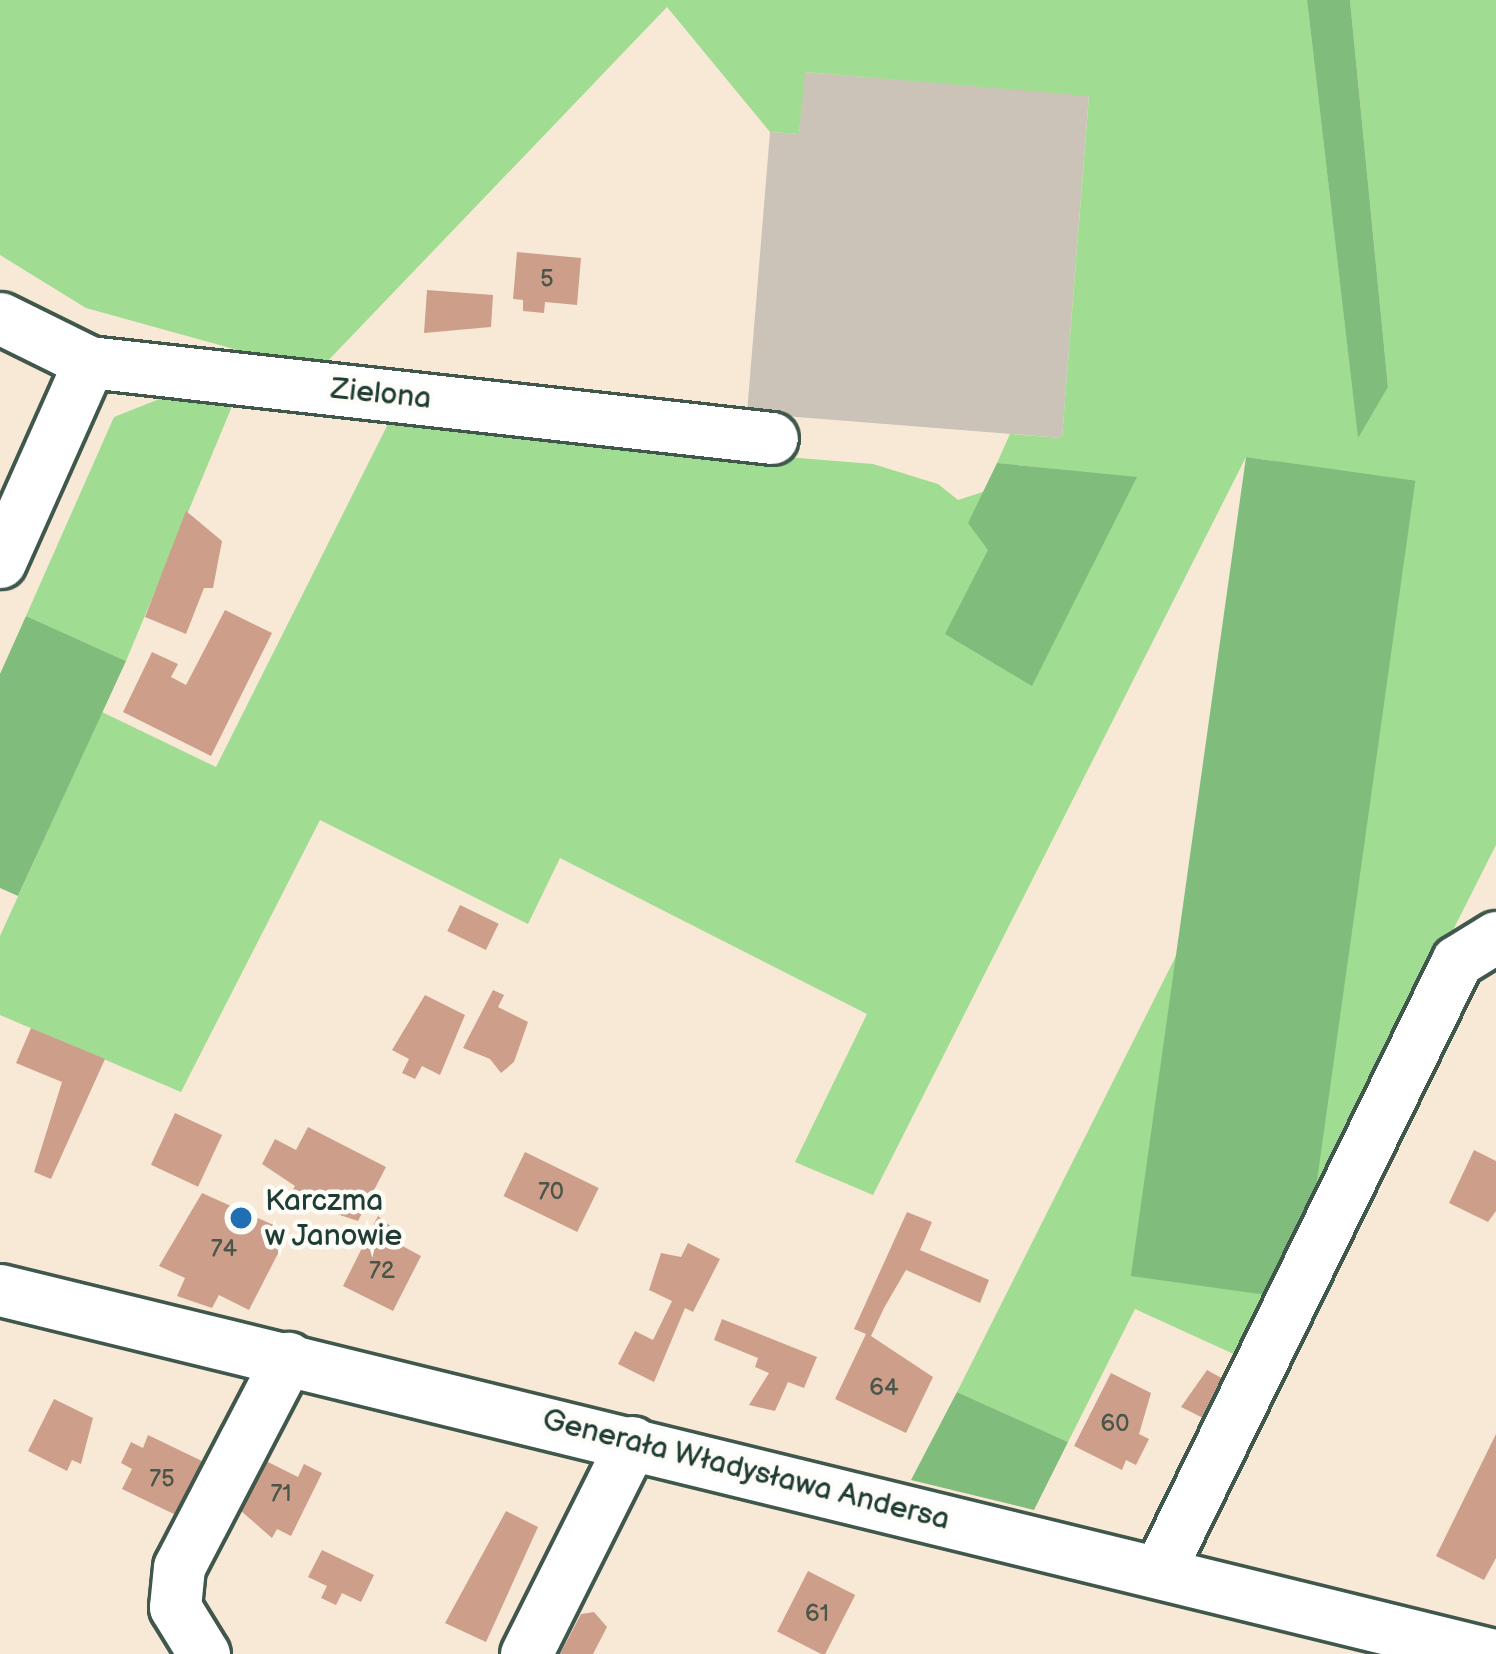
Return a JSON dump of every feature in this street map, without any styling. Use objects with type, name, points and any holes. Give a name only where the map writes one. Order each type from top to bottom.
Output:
[{"type":"street","name":"Zielona","points":[[0,318],[89,362],[772,438]]},
{"type":"street","points":[[0,562],[89,362]]},
{"type":"street","points":[[1159,1571],[1188,1499],[1457,962],[1496,937]]},
{"type":"street","name":"Generała Władysława Andersa","points":[[0,1290],[1490,1654]]},
{"type":"street","points":[[204,1654],[175,1607],[179,1567],[288,1358]]},
{"type":"street","points":[[526,1654],[632,1442]]},
{"type":"shaded area","points":[[804,72],[1089,95],[1062,438],[747,413],[770,132],[799,134]]},
{"type":"green space","points":[[0,0],[1307,0],[1358,436],[1388,387],[1350,0],[1496,0],[1496,845],[1238,1356],[1135,1309],[1068,1442],[957,1392],[1414,482],[1246,457],[873,1195],[795,1162],[867,1014],[560,858],[528,924],[320,820],[181,1092],[0,1015],[0,936],[102,712],[216,767],[395,410],[663,440],[764,464],[774,456],[873,464],[938,484],[958,500],[989,490],[968,523],[1136,478],[997,463],[1010,434],[1062,438],[1089,96],[805,72],[799,134],[770,132],[667,7],[321,368],[222,362],[234,349],[86,308],[0,255]]},
{"type":"green space","points":[[1307,0],[1350,0],[1388,387],[1358,438]]},
{"type":"green space","points":[[238,392],[126,661],[26,616],[114,417],[172,394]]},
{"type":"green space","points":[[1246,457],[1415,481],[1300,1300],[1131,1276]]},
{"type":"green space","points":[[997,463],[1137,477],[1032,686],[945,634],[988,550],[968,523]]},
{"type":"green space","points":[[26,616],[126,661],[18,896],[0,888],[0,674]]},
{"type":"green space","points":[[957,1392],[1068,1442],[1034,1510],[911,1480]]},
{"type":"building","points":[[517,252],[581,258],[577,305],[545,302],[544,313],[523,311],[523,300],[513,299]]},
{"type":"building","points":[[427,290],[493,295],[491,327],[424,333]]},
{"type":"building","points":[[186,511],[222,541],[213,588],[204,588],[186,634],[145,617]]},
{"type":"building","points":[[225,610],[272,633],[211,756],[123,712],[152,652],[178,664],[171,677],[186,685]]},
{"type":"building","points":[[460,905],[499,924],[486,950],[447,931]]},
{"type":"building","points":[[493,990],[504,995],[498,1007],[528,1022],[514,1062],[501,1073],[490,1059],[463,1048]]},
{"type":"building","points":[[425,995],[465,1015],[440,1075],[422,1066],[415,1079],[402,1073],[409,1059],[392,1050]]},
{"type":"building","points":[[31,1028],[105,1059],[51,1179],[34,1172],[62,1082],[16,1063]]},
{"type":"building","points":[[175,1113],[222,1135],[198,1187],[151,1165]]},
{"type":"building","points":[[308,1127],[386,1167],[358,1221],[288,1198],[295,1186],[262,1164],[275,1139],[296,1150]]},
{"type":"building","points":[[1474,1150],[1496,1161],[1496,1211],[1488,1222],[1449,1203]]},
{"type":"building","points":[[525,1152],[599,1188],[577,1232],[504,1196]]},
{"type":"building","points":[[202,1193],[289,1232],[249,1310],[219,1295],[212,1308],[177,1296],[185,1278],[159,1266]]},
{"type":"building","points":[[907,1212],[932,1222],[920,1250],[989,1280],[980,1303],[906,1270],[884,1308],[871,1336],[933,1377],[906,1433],[835,1399],[866,1334],[854,1329]]},
{"type":"building","points":[[378,1216],[399,1233],[395,1242],[421,1256],[393,1311],[343,1286]]},
{"type":"building","points":[[688,1243],[720,1259],[693,1312],[685,1308],[654,1382],[618,1364],[635,1331],[653,1340],[672,1301],[649,1290],[661,1253],[681,1257]]},
{"type":"building","points":[[722,1319],[817,1357],[804,1388],[788,1382],[775,1411],[749,1405],[769,1373],[755,1367],[758,1358],[714,1340]]},
{"type":"building","points":[[1207,1370],[1227,1381],[1207,1420],[1181,1407]]},
{"type":"building","points":[[1111,1373],[1151,1393],[1139,1434],[1149,1439],[1136,1465],[1126,1460],[1122,1470],[1074,1446]]},
{"type":"building","points":[[54,1399],[93,1418],[81,1464],[72,1460],[67,1471],[28,1451]]},
{"type":"building","points":[[1496,1434],[1496,1558],[1484,1580],[1436,1556]]},
{"type":"building","points":[[148,1435],[204,1462],[178,1516],[122,1489],[132,1469],[121,1463],[131,1442],[143,1448]]},
{"type":"building","points":[[266,1461],[298,1477],[304,1464],[322,1473],[291,1536],[277,1529],[272,1538],[241,1511]]},
{"type":"building","points":[[506,1511],[538,1527],[486,1642],[445,1623]]},
{"type":"building","points":[[322,1550],[374,1575],[361,1602],[342,1593],[336,1605],[321,1598],[327,1586],[308,1577]]},
{"type":"building","points":[[808,1571],[855,1595],[825,1654],[777,1632]]},
{"type":"building","points":[[594,1612],[607,1627],[593,1654],[560,1654],[581,1614]]},
{"type":"place","name":"Karczma w Janowie","points":[[241,1218]]}]
